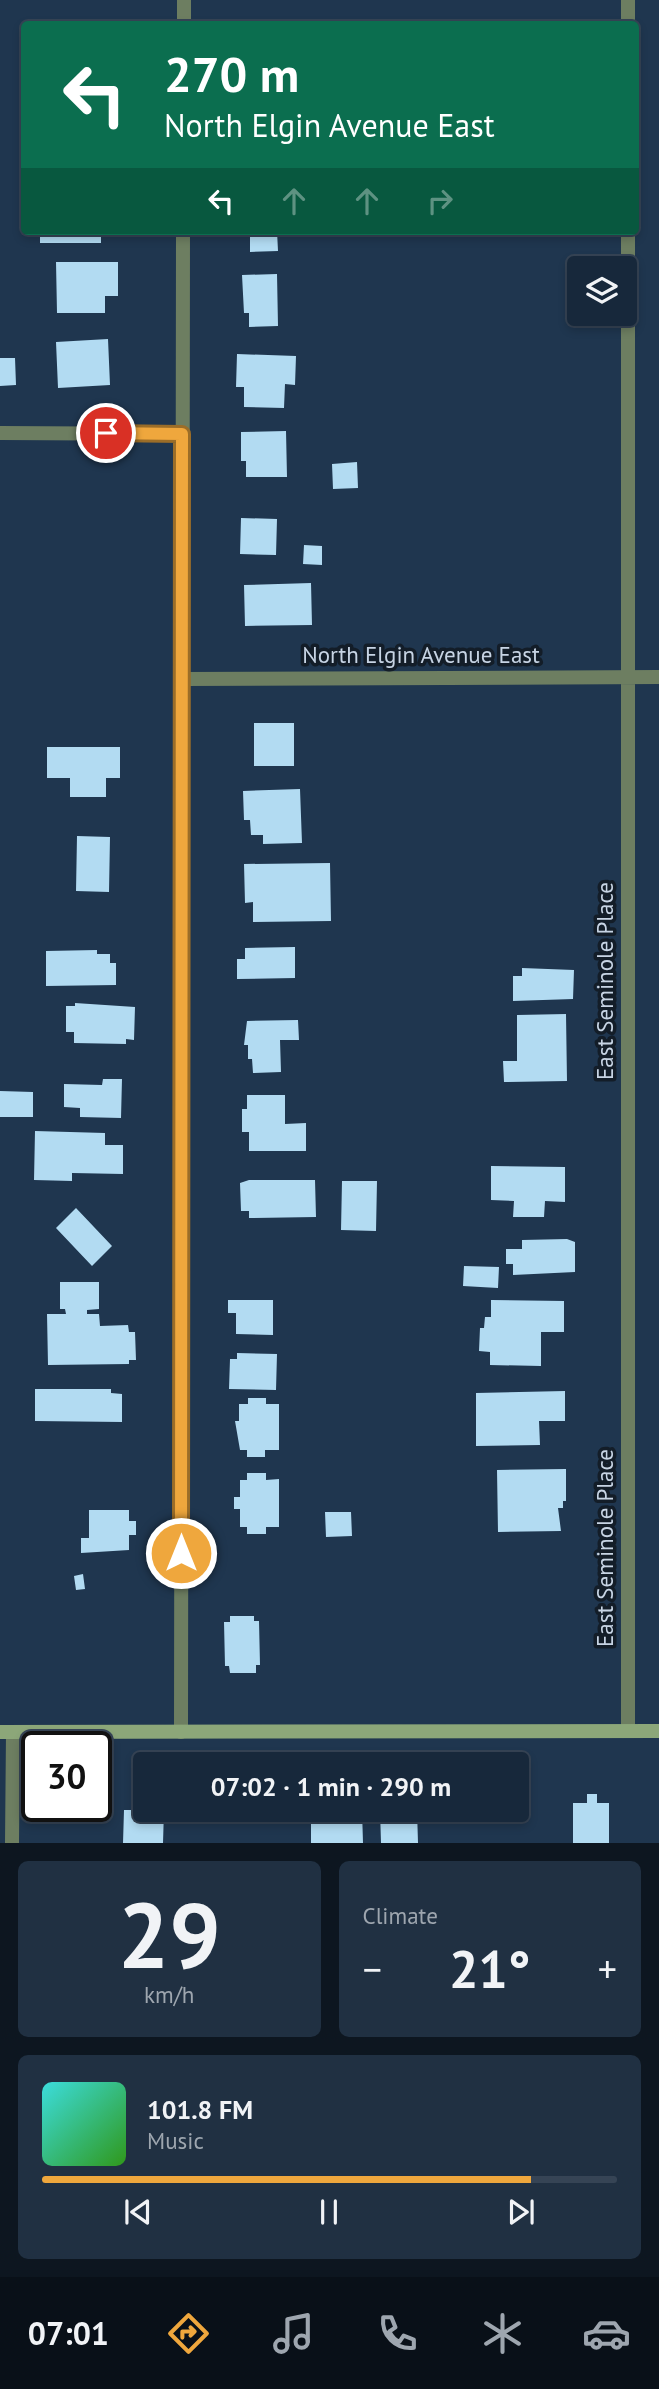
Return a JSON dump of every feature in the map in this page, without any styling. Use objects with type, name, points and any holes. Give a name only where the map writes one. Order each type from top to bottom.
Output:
[{"type":"main road","points":[[6,1732],[659,1731]]},
{"type":"street","points":[[184,0],[184,21]]},
{"type":"street","points":[[628,0],[628,21]]},
{"type":"street","points":[[181,1732],[183,235]]},
{"type":"street","name":"East Seminole Place","points":[[628,235],[628,1731]]},
{"type":"street","points":[[0,433],[182,434]]},
{"type":"street","name":"North Elgin Avenue East","points":[[183,679],[659,677]]},
{"type":"street","points":[[6,1732],[12,1843]]},
{"type":"building","points":[[40,235],[101,235],[101,243],[40,243]]},
{"type":"building","points":[[277,235],[278,251],[250,252],[250,236],[243,236]]},
{"type":"building","points":[[56,262],[118,262],[118,296],[105,296],[105,313],[57,313]]},
{"type":"building","points":[[277,274],[278,326],[249,327],[249,313],[244,313],[242,275]]},
{"type":"building","points":[[108,339],[110,385],[58,388],[56,342]]},
{"type":"building","points":[[237,354],[296,356],[295,385],[285,384],[284,408],[244,407],[244,387],[236,387]]},
{"type":"building","points":[[0,358],[15,358],[16,385],[0,386]]},
{"type":"building","points":[[286,431],[287,477],[246,477],[246,461],[241,461],[241,432]]},
{"type":"building","points":[[357,462],[358,488],[333,489],[332,464]]},
{"type":"building","points":[[241,518],[277,519],[276,555],[240,554]]},
{"type":"building","points":[[304,545],[322,546],[322,565],[303,564]]},
{"type":"building","points":[[311,583],[312,625],[245,626],[244,585]]},
{"type":"building","points":[[254,723],[294,723],[294,766],[254,766]]},
{"type":"building","points":[[47,747],[120,747],[120,778],[106,778],[106,797],[70,797],[70,778],[47,778]]},
{"type":"building","points":[[300,789],[302,843],[263,844],[263,835],[251,835],[250,820],[244,820],[243,791]]},
{"type":"building","points":[[77,836],[110,837],[109,892],[76,891]]},
{"type":"building","points":[[330,863],[331,921],[253,922],[253,902],[245,903],[244,864]]},
{"type":"building","points":[[295,947],[295,978],[237,979],[237,959],[245,959],[245,948]]},
{"type":"building","points":[[97,950],[97,954],[110,954],[110,963],[116,963],[116,985],[46,986],[46,951]]},
{"type":"building","points":[[522,968],[574,970],[573,999],[513,1001],[513,976],[522,976]]},
{"type":"building","points":[[75,1003],[135,1007],[134,1040],[126,1039],[126,1044],[74,1043],[74,1032],[66,1032],[66,1006],[75,1006]]},
{"type":"building","points":[[566,1014],[567,1081],[504,1082],[503,1061],[517,1061],[517,1015]]},
{"type":"building","points":[[298,1020],[299,1040],[280,1040],[281,1072],[253,1073],[252,1059],[248,1059],[248,1045],[244,1045],[247,1021]]},
{"type":"building","points":[[103,1079],[122,1079],[121,1118],[80,1117],[80,1108],[64,1107],[64,1084],[102,1085]]},
{"type":"building","points":[[0,1091],[33,1092],[33,1117],[0,1117]]},
{"type":"building","points":[[247,1095],[285,1095],[285,1124],[306,1123],[306,1151],[249,1151],[249,1132],[242,1132],[242,1109],[247,1109]]},
{"type":"building","points":[[35,1131],[105,1133],[105,1145],[123,1145],[123,1174],[72,1173],[72,1181],[34,1180]]},
{"type":"building","points":[[491,1166],[565,1167],[565,1202],[545,1201],[544,1217],[513,1217],[514,1201],[491,1200]]},
{"type":"building","points":[[249,1180],[315,1180],[316,1217],[249,1218],[249,1211],[241,1211],[240,1183]]},
{"type":"building","points":[[342,1181],[377,1181],[376,1231],[341,1230]]},
{"type":"building","points":[[76,1208],[112,1246],[92,1266],[56,1228]]},
{"type":"building","points":[[567,1239],[575,1242],[575,1272],[513,1275],[513,1264],[506,1264],[506,1249],[522,1249],[522,1240]]},
{"type":"building","points":[[464,1266],[499,1267],[498,1288],[463,1286]]},
{"type":"building","points":[[60,1282],[99,1282],[99,1309],[87,1310],[87,1314],[99,1314],[100,1326],[128,1325],[129,1332],[135,1332],[136,1360],[129,1360],[129,1364],[48,1365],[47,1314],[66,1314],[65,1309],[60,1309]]},
{"type":"building","points":[[228,1300],[273,1300],[273,1335],[236,1334],[236,1313],[228,1313]]},
{"type":"building","points":[[491,1300],[564,1301],[564,1332],[541,1332],[541,1366],[490,1365],[490,1352],[479,1351],[480,1328],[484,1328],[485,1317],[491,1317]]},
{"type":"building","points":[[237,1353],[277,1354],[276,1390],[229,1389],[230,1359],[237,1359]]},
{"type":"building","points":[[35,1389],[111,1389],[111,1393],[122,1394],[122,1422],[35,1421]]},
{"type":"building","points":[[565,1391],[565,1421],[539,1421],[540,1445],[476,1446],[476,1393]]},
{"type":"building","points":[[248,1398],[266,1398],[266,1404],[279,1404],[279,1450],[265,1450],[265,1457],[247,1457],[247,1450],[240,1450],[235,1421],[239,1421],[239,1404],[248,1404]]},
{"type":"building","points":[[566,1469],[566,1501],[563,1501],[563,1508],[558,1508],[561,1531],[498,1532],[497,1470]]},
{"type":"building","points":[[247,1473],[266,1473],[266,1480],[279,1479],[279,1527],[266,1527],[266,1534],[247,1534],[247,1527],[240,1527],[240,1509],[234,1509],[234,1497],[240,1497],[240,1480],[247,1480]]},
{"type":"building","points":[[89,1510],[129,1510],[129,1521],[136,1521],[136,1535],[129,1535],[129,1550],[81,1553],[81,1538],[89,1538]]},
{"type":"building","points":[[325,1512],[351,1512],[352,1536],[326,1537]]},
{"type":"building","points":[[83,1574],[85,1589],[76,1590],[74,1576]]},
{"type":"building","points":[[230,1616],[254,1616],[254,1621],[259,1621],[260,1665],[256,1665],[256,1673],[230,1673],[229,1666],[225,1666],[224,1622],[230,1622]]},
{"type":"building","points":[[587,1794],[597,1794],[597,1803],[609,1803],[609,1843],[573,1843],[573,1803],[587,1803]]},
{"type":"building","points":[[124,1810],[133,1810],[133,1822],[164,1822],[163,1843],[123,1843]]},
{"type":"building","points":[[311,1822],[362,1822],[363,1843],[311,1843]]},
{"type":"building","points":[[380,1822],[417,1822],[418,1843],[381,1843]]},
{"type":"route","points":[[106,433],[182,434],[181,1553]]}]
